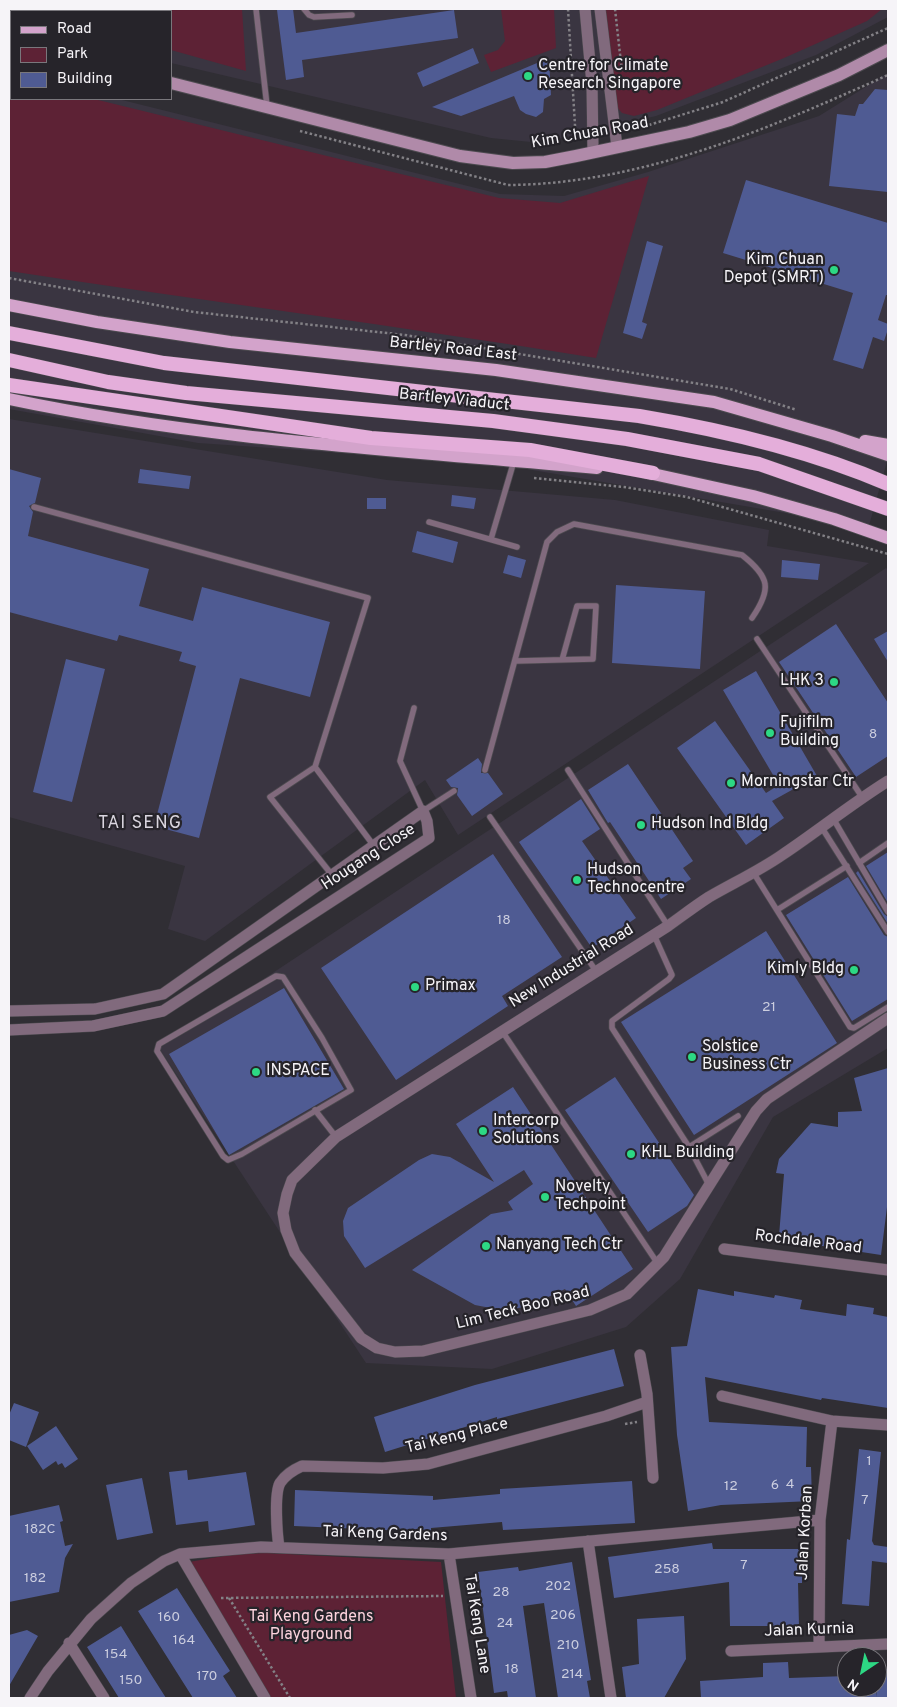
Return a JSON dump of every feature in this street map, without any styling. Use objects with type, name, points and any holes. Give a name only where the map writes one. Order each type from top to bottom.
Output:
[{"type":"highway","name":"Bartley Viaduct","points":[[9,333],[164,363],[639,416],[688,424],[791,450],[888,484]]},
{"type":"highway","name":"Bartley Viaduct","points":[[9,360],[108,382],[186,393],[493,421],[627,439],[759,464],[888,509]]},
{"type":"highway","points":[[9,385],[371,438],[530,450],[652,473]]},
{"type":"main road","name":"Kim Chuan Road","points":[[172,83],[460,156],[496,162],[545,162],[593,146],[617,147],[689,132],[730,120],[839,75],[888,50]]},
{"type":"main road","name":"Bartley Road East","points":[[9,305],[97,322],[230,342],[496,370],[650,391],[714,402],[832,436],[888,455]]},
{"type":"main road","points":[[9,399],[80,414],[220,435],[408,454],[652,473],[762,499],[834,519],[888,538]]},
{"type":"main road","points":[[832,436],[888,445]]},
{"type":"street","points":[[585,9],[592,84],[593,146]]},
{"type":"street","points":[[600,9],[617,147]]},
{"type":"street","name":"New Industrial Road","points":[[287,1194],[292,1180],[336,1137],[668,926],[709,897],[753,872],[822,828],[862,797],[888,781]]},
{"type":"street","name":"Hougang Close","points":[[9,1011],[96,1009],[163,994],[423,811],[427,821],[429,838],[163,1011],[93,1026],[9,1030]]},
{"type":"street","name":"Lim Teck Boo Road","points":[[287,1194],[283,1213],[286,1230],[295,1253],[361,1338],[378,1348],[395,1352],[423,1351],[534,1326],[590,1310],[627,1294],[658,1264],[756,1111],[767,1099],[888,1018]]},
{"type":"street","name":"Rochdale Road","points":[[724,1249],[888,1270]]},
{"type":"street","points":[[640,1355],[647,1402],[654,1478]]},
{"type":"street","points":[[722,1396],[832,1421],[888,1425]]},
{"type":"street","name":"Tai Keng Place","points":[[279,1548],[277,1522],[279,1485],[291,1471],[302,1466],[383,1468],[428,1464],[606,1416],[647,1402]]},
{"type":"street","name":"Jalan Korban","points":[[819,1646],[820,1520],[832,1421]]},
{"type":"street","name":"Tai Keng Gardens","points":[[30,1698],[69,1643],[91,1619],[131,1583],[164,1561],[180,1554],[217,1550],[279,1548],[449,1554],[820,1520]]},
{"type":"street","points":[[588,1541],[611,1698]]},
{"type":"street","points":[[180,1554],[265,1698]]},
{"type":"street","name":"Tai Keng Lane","points":[[449,1554],[471,1698]]},
{"type":"street","points":[[69,1643],[104,1698]]},
{"type":"street","name":"Jalan Kurnia","points":[[731,1651],[888,1644]]},
{"type":"lane","points":[[256,9],[268,106]]},
{"type":"lane","points":[[304,9],[309,15],[314,17],[352,14]]},
{"type":"lane","points":[[490,539],[514,461]]},
{"type":"lane","points":[[34,507],[368,598],[315,768],[270,797],[332,875]]},
{"type":"lane","points":[[429,522],[516,547]]},
{"type":"lane","points":[[485,770],[547,542],[557,532],[574,524],[742,555],[758,568],[767,586],[764,600],[752,618]]},
{"type":"lane","points":[[515,661],[594,660],[596,606],[577,606],[562,660]]},
{"type":"lane","points":[[757,639],[862,797]]},
{"type":"lane","points":[[414,708],[400,762],[423,811],[454,791]]},
{"type":"lane","points":[[315,768],[374,846]]},
{"type":"lane","points":[[568,770],[668,926]]},
{"type":"lane","points":[[490,817],[596,971]]},
{"type":"lane","points":[[834,820],[888,912]]},
{"type":"lane","points":[[822,828],[888,932]]},
{"type":"lane","points":[[859,863],[888,843]]},
{"type":"lane","points":[[777,910],[847,866]]},
{"type":"lane","points":[[753,872],[850,1027],[854,1028],[888,1006]]},
{"type":"lane","points":[[654,935],[672,975],[612,1021],[612,1028],[690,1147],[709,1186]]},
{"type":"lane","points":[[280,976],[283,977],[322,1038],[351,1090],[315,1110],[257,1146],[228,1160],[223,1156],[157,1051],[158,1044],[280,976]]},
{"type":"lane","points":[[502,1030],[658,1264]]},
{"type":"lane","points":[[315,1110],[336,1137]]},
{"type":"lane","points":[[690,1147],[738,1116]]},
{"type":"path","points":[[568,9],[576,143]]},
{"type":"path","points":[[648,126],[723,102],[888,28]]},
{"type":"path","points":[[297,130],[508,185],[538,185],[589,179],[635,170],[694,152],[806,112],[888,75]]},
{"type":"path","points":[[568,144],[576,143],[593,146]]},
{"type":"path","points":[[9,278],[194,312],[404,335],[721,387],[799,411]]},
{"type":"path","points":[[510,475],[624,487],[687,497],[888,554]]},
{"type":"path","points":[[215,1598],[449,1596]]},
{"type":"path","points":[[229,1598],[290,1698]]},
{"type":"shaded area","points":[[9,9],[888,9],[888,17],[816,55],[656,116],[541,143],[491,138],[172,63],[172,10],[10,10],[9,25]]},
{"type":"shaded area","points":[[888,73],[888,458],[868,529],[815,518],[491,463],[198,443],[9,409],[9,76],[10,100],[122,100],[500,194],[564,196],[648,172],[819,116]]},
{"type":"shaded area","points":[[9,419],[387,480],[615,500],[769,530],[767,546],[869,563],[458,835],[425,780],[205,941],[168,929],[185,866],[9,817]]},
{"type":"shaded area","points":[[886,568],[888,570],[888,1048],[773,1117],[680,1279],[626,1327],[492,1369],[366,1363],[159,1048]]},
{"type":"green space","points":[[242,9],[246,71],[172,50],[172,10],[82,10]]},
{"type":"green space","points":[[501,9],[554,9],[556,48],[491,72],[484,55],[498,50],[505,41]]},
{"type":"green space","points":[[604,9],[882,9],[867,21],[784,58],[657,110],[634,116],[622,113],[609,98]]},
{"type":"green space","points":[[9,81],[10,100],[98,100],[499,198],[560,203],[649,176],[596,358],[9,271]]},
{"type":"green space","name":"Tai Keng Gardens Playground","points":[[267,1553],[441,1562],[456,1698],[271,1698],[189,1562],[235,1554]]},
{"type":"building","points":[[293,9],[296,33],[454,10],[458,38],[302,60],[304,77],[286,80],[277,10]]},
{"type":"building","points":[[473,48],[479,63],[423,87],[417,73]]},
{"type":"building","name":"Centre for Climate Research Singapore","points":[[549,58],[551,95],[544,99],[543,112],[536,117],[520,110],[514,96],[461,116],[432,107]]},
{"type":"building","points":[[875,89],[888,90],[888,192],[829,186],[837,114],[855,116],[859,104],[863,104]]},
{"type":"building","name":"Kim Chuan Depot (SMRT)","points":[[746,180],[888,223],[888,295],[886,295],[878,320],[888,324],[888,329],[884,341],[873,337],[863,369],[833,360],[853,293],[723,253]]},
{"type":"building","points":[[647,241],[663,246],[642,322],[647,324],[642,339],[623,333]]},
{"type":"building","points":[[9,469],[41,478],[35,503],[29,506],[33,512],[28,536],[149,569],[139,606],[193,621],[202,587],[330,622],[310,697],[240,678],[199,838],[154,826],[196,666],[179,661],[182,652],[119,635],[117,641],[9,612]]},
{"type":"building","points":[[140,469],[191,476],[189,489],[138,483]]},
{"type":"building","points":[[452,495],[476,498],[474,509],[451,506]]},
{"type":"building","points":[[367,498],[386,498],[386,509],[367,509]]},
{"type":"building","points":[[417,531],[458,542],[453,563],[412,552]]},
{"type":"building","points":[[508,555],[526,560],[521,578],[503,573]]},
{"type":"building","points":[[782,560],[820,564],[818,580],[781,577]]},
{"type":"building","points":[[616,585],[705,591],[700,669],[612,663]]},
{"type":"building","name":"LHK 3","points":[[836,624],[888,703],[888,756],[856,777],[779,662]]},
{"type":"building","points":[[888,631],[888,662],[874,639]]},
{"type":"building","points":[[66,659],[105,669],[72,802],[33,792]]},
{"type":"building","points":[[756,671],[817,776],[772,801],[784,818],[746,845],[677,748],[715,721],[766,793],[779,785],[723,690]]},
{"type":"building","points":[[478,758],[482,764],[481,773],[488,773],[503,794],[472,816],[457,795],[458,788],[451,787],[446,780]]},
{"type":"building","name":"Hudson Ind Bldg","points":[[628,764],[693,861],[683,868],[691,879],[661,899],[610,822],[608,823],[588,790]]},
{"type":"building","name":"Hudson Technocentre","points":[[581,799],[600,829],[582,841],[636,918],[592,948],[519,842]]},
{"type":"building","points":[[888,852],[888,903],[866,866]]},
{"type":"building","name":"Primax","points":[[493,854],[562,957],[502,996],[508,1006],[396,1080],[321,968]]},
{"type":"building","points":[[858,871],[884,914],[888,917],[888,924],[856,873]]},
{"type":"building","name":"Kimly Bldg","points":[[848,877],[884,935],[888,937],[888,999],[852,1021],[786,915]]},
{"type":"building","points":[[766,931],[837,1043],[694,1135],[621,1022]]},
{"type":"building","name":"INSPACE","points":[[284,988],[344,1089],[229,1155],[169,1054]]},
{"type":"building","points":[[888,1068],[888,1199],[881,1255],[816,1245],[817,1239],[779,1236],[784,1174],[776,1173],[779,1159],[811,1123],[838,1127],[838,1112],[862,1111],[854,1078]]},
{"type":"building","name":"KHL Building","points":[[615,1077],[694,1195],[687,1206],[648,1232],[565,1110]]},
{"type":"building","points":[[513,1087],[633,1269],[576,1306],[565,1289],[531,1305],[506,1311],[475,1305],[412,1270],[491,1214],[513,1210],[508,1202],[533,1184],[524,1170],[365,1268],[344,1236],[343,1221],[348,1208],[419,1160],[432,1154],[450,1157],[494,1182],[456,1124]]},
{"type":"building","points":[[698,1289],[734,1296],[734,1291],[774,1298],[775,1295],[802,1300],[800,1309],[846,1316],[847,1304],[874,1308],[873,1314],[888,1317],[888,1408],[822,1398],[821,1400],[705,1377],[709,1422],[807,1427],[806,1467],[811,1467],[812,1501],[721,1505],[688,1511],[677,1435],[671,1347],[687,1346]]},
{"type":"building","points":[[614,1349],[624,1386],[497,1419],[497,1417],[385,1452],[374,1417],[475,1385]]},
{"type":"building","points":[[14,1403],[39,1412],[26,1447],[9,1440],[9,1415]]},
{"type":"building","points":[[56,1426],[78,1459],[65,1468],[62,1463],[58,1465],[56,1461],[43,1470],[27,1446]]},
{"type":"building","points":[[859,1449],[881,1452],[872,1541],[874,1545],[888,1547],[888,1563],[872,1561],[869,1606],[842,1604],[847,1539],[850,1540]]},
{"type":"building","points":[[187,1470],[188,1480],[246,1472],[255,1525],[209,1532],[208,1521],[176,1525],[169,1472]]},
{"type":"building","points":[[142,1478],[153,1533],[117,1540],[106,1485]]},
{"type":"building","points":[[632,1481],[635,1523],[503,1530],[502,1522],[431,1528],[431,1532],[294,1526],[295,1490],[433,1496],[433,1500],[500,1494],[500,1489]]},
{"type":"building","points":[[59,1505],[63,1521],[60,1522],[65,1546],[73,1544],[65,1558],[59,1592],[9,1602],[9,1516]]},
{"type":"building","points":[[712,1543],[713,1549],[802,1549],[802,1583],[798,1583],[799,1626],[730,1626],[729,1582],[614,1598],[608,1557]]},
{"type":"building","points":[[572,1562],[591,1680],[587,1681],[590,1698],[558,1698],[544,1603],[523,1606],[536,1698],[508,1698],[507,1691],[494,1693],[478,1572],[518,1567],[519,1571]]},
{"type":"building","points":[[177,1588],[230,1671],[223,1676],[237,1698],[193,1698],[138,1611]]},
{"type":"building","points":[[684,1616],[686,1659],[664,1698],[626,1698],[622,1667],[639,1664],[637,1619]]},
{"type":"building","points":[[121,1626],[166,1698],[119,1698],[87,1647]]},
{"type":"building","points":[[27,1630],[38,1636],[9,1686],[9,1635]]},
{"type":"building","points":[[788,1662],[789,1678],[837,1676],[837,1697],[877,1697],[701,1698],[700,1681],[763,1677],[763,1663]]},
{"type":"building","points":[[887,1669],[888,1669],[887,1697]]},
{"type":"place","name":"Centre for Climate Research Singapore","points":[[528,76]]},
{"type":"place","name":"Kim Chuan Depot (SMRT)","points":[[834,270]]},
{"type":"place","name":"LHK 3","points":[[834,682]]},
{"type":"place","name":"Fujifilm Building","points":[[770,733]]},
{"type":"place","name":"Morningstar Ctr","points":[[731,783]]},
{"type":"place","name":"Hudson Ind Bldg","points":[[641,825]]},
{"type":"place","name":"Hudson Technocentre","points":[[577,880]]},
{"type":"place","name":"Kimly Bldg","points":[[854,970]]},
{"type":"place","name":"Primax","points":[[415,987]]},
{"type":"place","name":"Solstice Business Ctr","points":[[692,1057]]},
{"type":"place","name":"INSPACE","points":[[256,1072]]},
{"type":"place","name":"Intercorp Solutions","points":[[483,1131]]},
{"type":"place","name":"KHL Building","points":[[631,1154]]},
{"type":"place","name":"Novelty Techpoint","points":[[545,1197]]},
{"type":"place","name":"Nanyang Tech Ctr","points":[[486,1246]]},
{"type":"district","name":"TAI SENG","points":[[140,824]]}]
